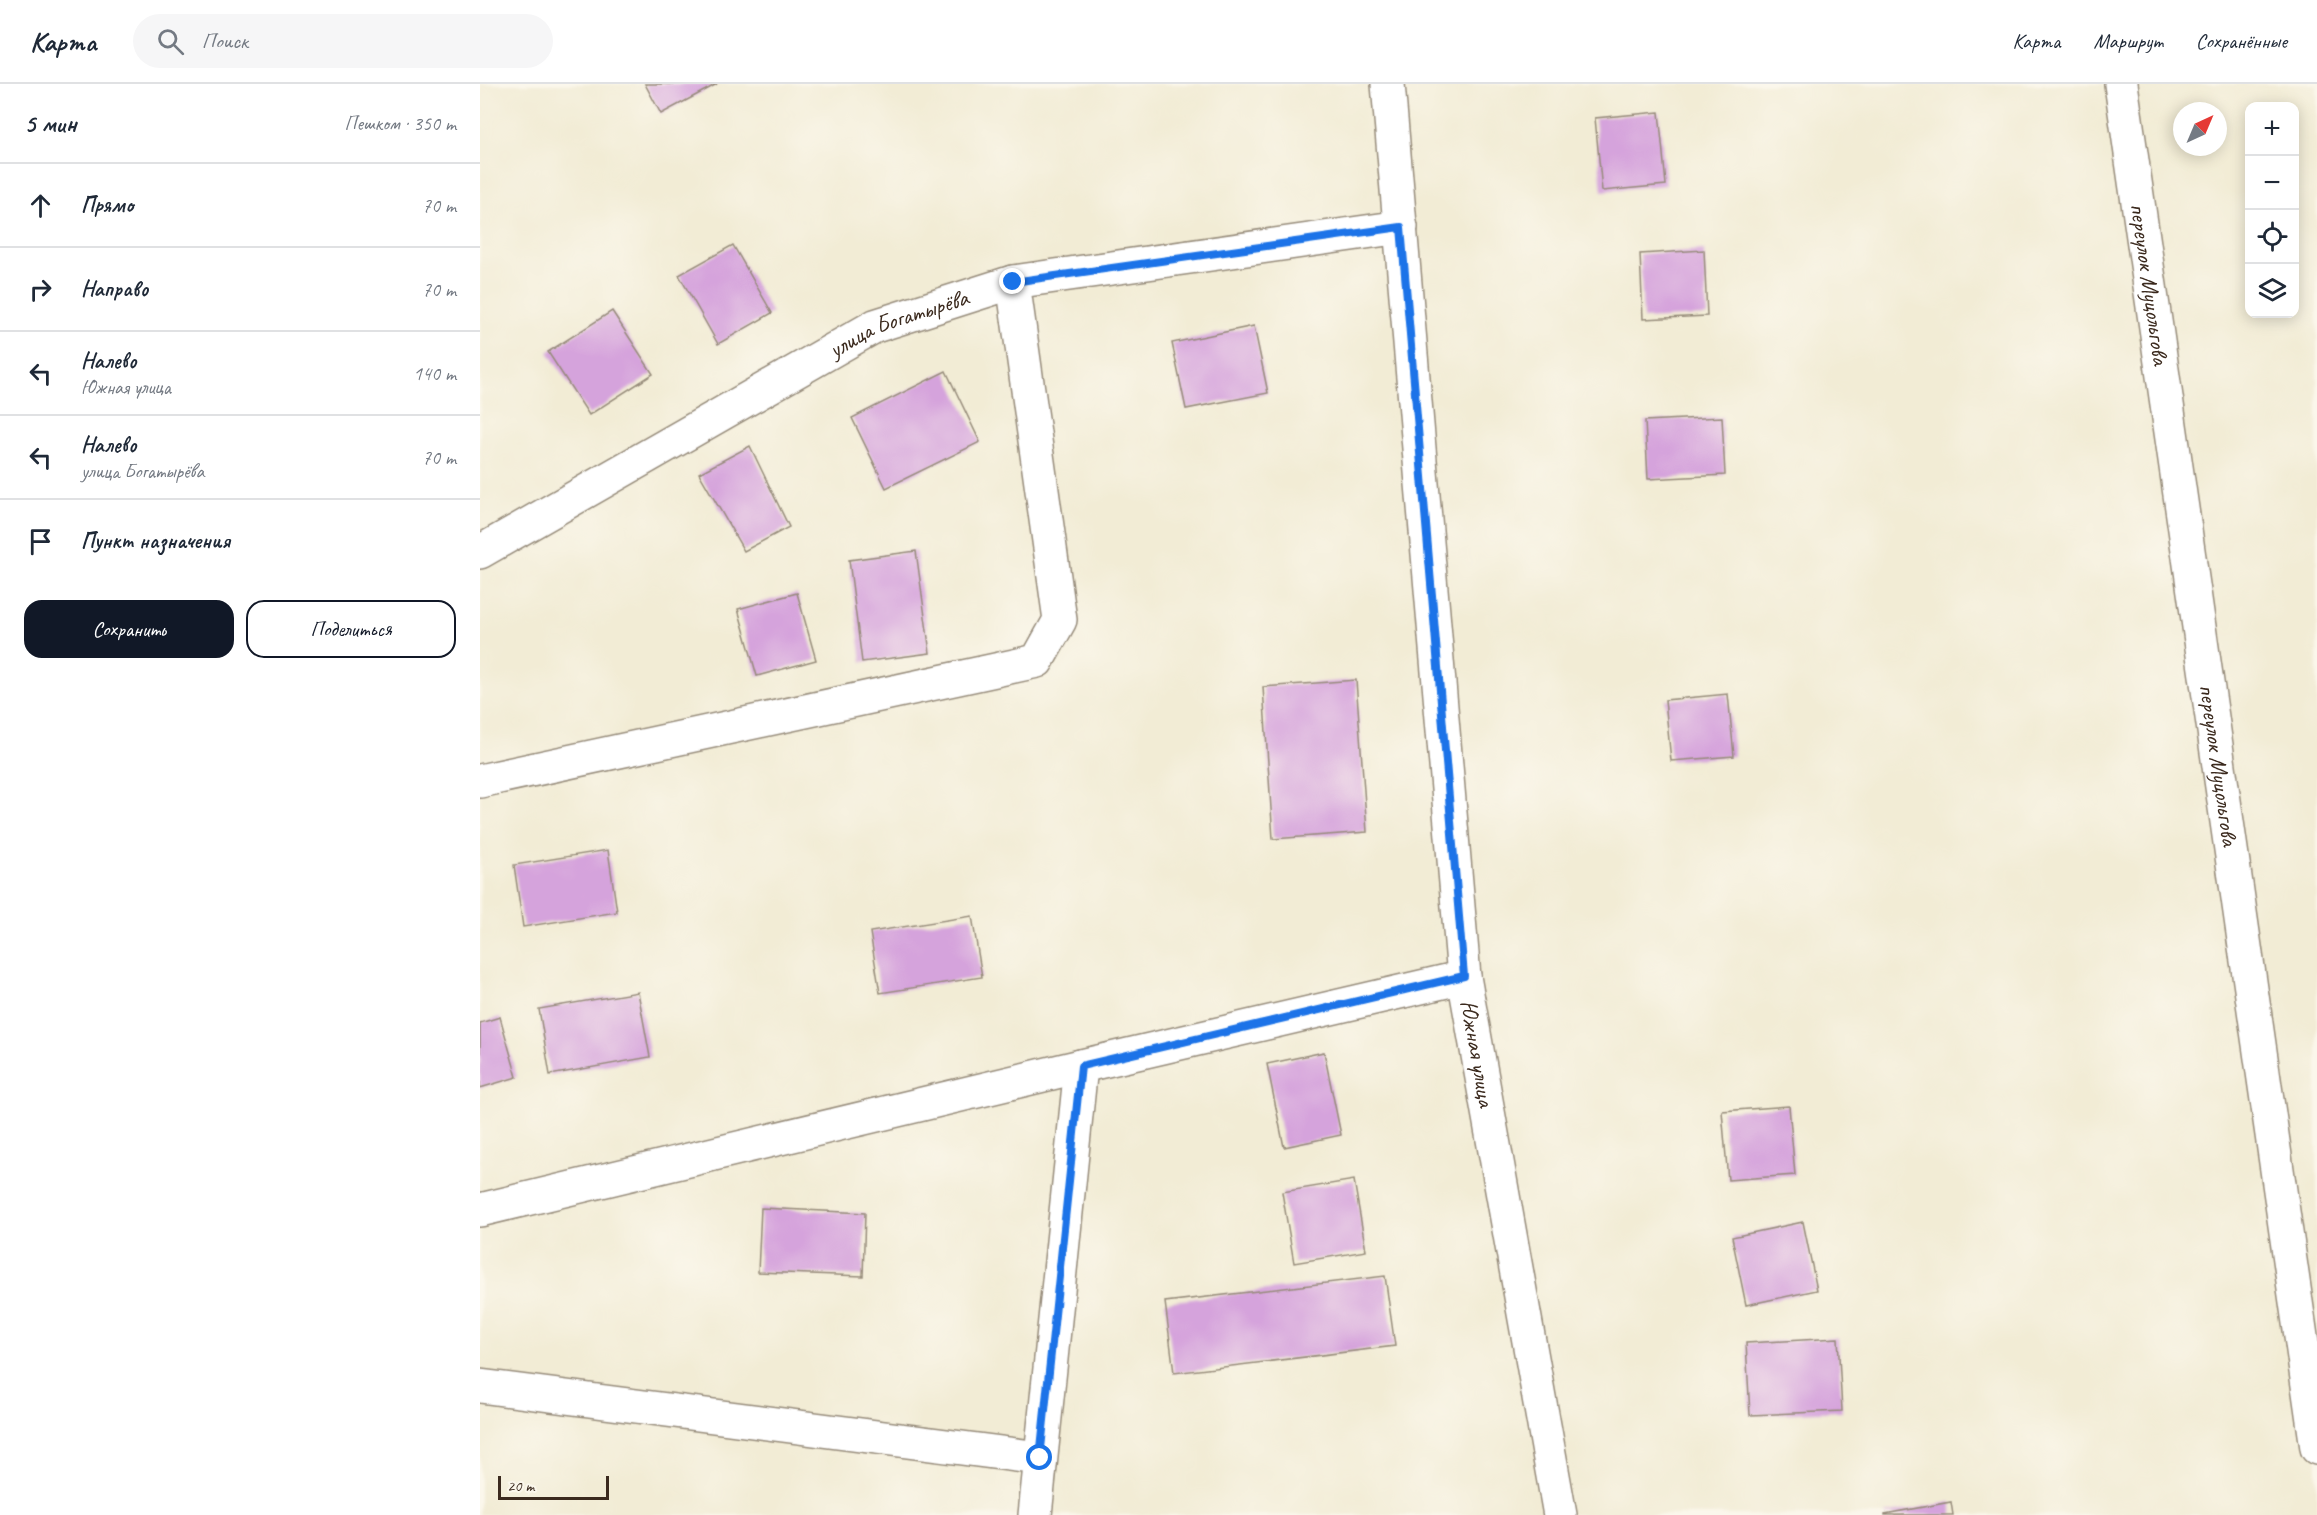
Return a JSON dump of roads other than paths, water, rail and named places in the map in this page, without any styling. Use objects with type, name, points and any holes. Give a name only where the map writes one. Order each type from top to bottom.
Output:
[{"type":"street","name":"Южная улица","points":[[1388,84],[1464,976],[1560,1515]]},
{"type":"street","name":"переулок Муцольгова","points":[[2121,84],[2317,1448]]},
{"type":"street","name":"улица Богатырёва","points":[[480,552],[875,326],[1013,282],[1401,227]]},
{"type":"street","points":[[480,781],[1037,661],[1060,620],[1013,282]]},
{"type":"street","points":[[480,1210],[1464,976]]},
{"type":"street","points":[[1035,1515],[1081,1066]]},
{"type":"street","points":[[480,1386],[1040,1458]]}]
